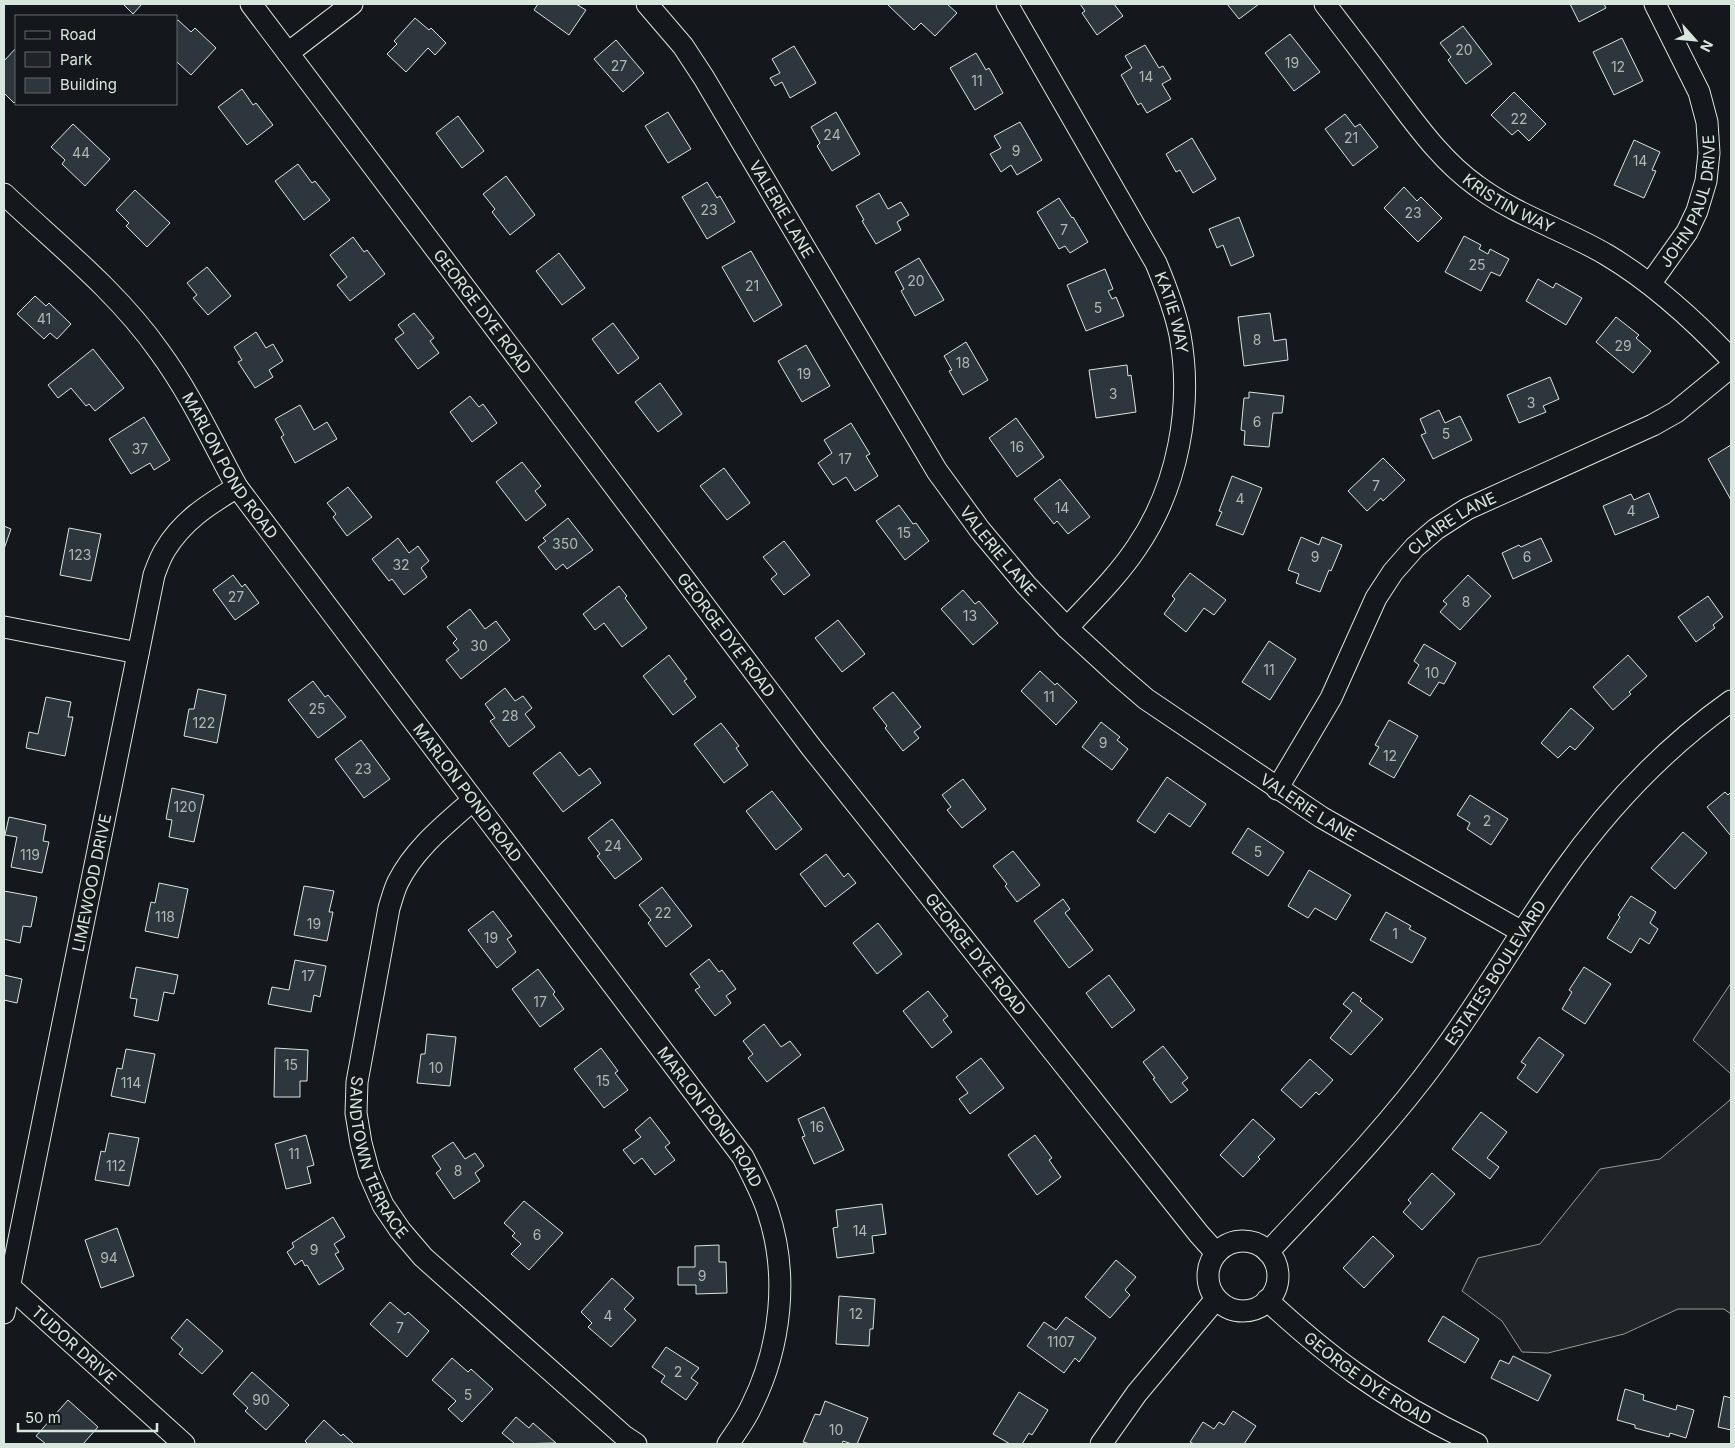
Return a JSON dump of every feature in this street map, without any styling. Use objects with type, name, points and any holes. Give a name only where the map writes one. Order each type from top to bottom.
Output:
[{"type":"street","name":"GEORGE DYE ROAD","points":[[251,4],[811,747],[1216,1253]]},
{"type":"street","points":[[288,53],[352,4]]},
{"type":"street","name":"VALERIE LANE","points":[[647,4],[683,46],[704,78],[937,471],[980,530],[1026,585],[1067,628],[1146,698],[1321,817],[1522,932]]},
{"type":"street","name":"KATIE WAY","points":[[1007,4],[1156,263],[1170,296],[1180,336],[1184,376],[1183,412],[1179,442],[1169,482],[1155,515],[1138,546],[1116,574],[1067,628]]},
{"type":"street","name":"KRISTIN WAY","points":[[1325,4],[1424,134],[1450,164],[1476,186],[1505,205],[1607,256],[1650,284],[1701,327],[1731,359]]},
{"type":"street","name":"JOHN PAUL DRIVE","points":[[1650,284],[1687,232],[1697,210],[1706,181],[1709,153],[1707,122],[1699,92],[1655,4]]},
{"type":"street","name":"MARLON POND ROAD","points":[[4,194],[114,298],[159,350],[182,386],[237,487],[743,1157],[757,1184],[768,1213],[776,1243],[780,1274],[780,1309],[774,1344],[766,1374],[752,1407],[728,1444]]},
{"type":"street","name":"CLAIRE LANE","points":[[1278,789],[1331,698],[1376,598],[1415,547],[1436,529],[1467,509],[1653,425],[1668,416],[1731,367]]},
{"type":"street","name":"LIMEWOOD DRIVE","points":[[4,1313],[154,575],[164,552],[180,529],[197,512],[237,487]]},
{"type":"street","points":[[4,628],[138,653]]},
{"type":"street","name":"ESTATES BOULEVARD","points":[[1268,1252],[1399,1109],[1439,1057],[1562,872],[1595,830],[1630,790],[1678,743],[1731,701]]},
{"type":"street","name":"SANDTOWN TERRACE","points":[[473,800],[427,840],[411,860],[398,883],[389,908],[356,1082],[356,1113],[361,1143],[369,1173],[383,1205],[422,1257],[624,1436],[636,1444]]},
{"type":"street","points":[[1242,1241],[1260,1246],[1268,1252],[1274,1260],[1277,1282],[1267,1300],[1260,1306],[1241,1311],[1232,1309],[1216,1299],[1208,1281],[1208,1271],[1216,1253],[1232,1242],[1242,1241]]},
{"type":"street","name":"TUDOR DRIVE","points":[[9,1286],[184,1444]]},
{"type":"street","points":[[1101,1444],[1137,1393],[1216,1299]]},
{"type":"street","name":"GEORGE DYE ROAD","points":[[1267,1300],[1295,1326],[1355,1373],[1418,1413],[1476,1444]]},
{"type":"green space","points":[[1731,983],[1731,1074],[1693,1040]]},
{"type":"green space","points":[[1731,1094],[1731,1314],[1724,1309],[1678,1309],[1624,1334],[1548,1353],[1522,1352],[1502,1321],[1462,1291],[1478,1258],[1540,1244],[1600,1169],[1660,1159],[1730,1100]]},
{"type":"building","points":[[123,4],[142,4],[133,14]]},
{"type":"building","points":[[538,4],[576,4],[586,10],[569,35],[534,10]]},
{"type":"building","points":[[887,4],[947,4],[957,13],[935,36],[921,23],[914,30]]},
{"type":"building","points":[[1080,4],[1114,4],[1123,16],[1097,35],[1082,13],[1085,11]]},
{"type":"building","points":[[1227,4],[1259,4],[1239,19]]},
{"type":"building","points":[[1570,4],[1604,4],[1606,8],[1579,22]]},
{"type":"building","points":[[415,18],[429,30],[431,28],[446,43],[435,55],[428,48],[406,72],[387,54],[397,44],[394,41]]},
{"type":"building","points":[[178,20],[191,32],[195,28],[216,48],[191,75],[178,63]]},
{"type":"building","points":[[1463,26],[1492,64],[1466,84],[1448,60],[1451,57],[1440,43]]},
{"type":"building","points":[[1290,34],[1320,72],[1294,91],[1265,53]]},
{"type":"building","points":[[1622,38],[1643,81],[1614,95],[1593,52]]},
{"type":"building","points":[[616,40],[644,73],[623,92],[594,59]]},
{"type":"building","points":[[1145,45],[1159,68],[1163,66],[1171,79],[1162,84],[1171,99],[1147,113],[1141,103],[1138,105],[1121,75],[1132,68],[1125,56]]},
{"type":"building","points":[[794,46],[816,83],[790,98],[782,82],[775,86],[770,78],[780,73],[772,59]]},
{"type":"building","points":[[15,49],[14,103],[4,93],[4,61]]},
{"type":"building","points":[[976,53],[986,70],[989,68],[1003,93],[975,110],[950,68]]},
{"type":"building","points":[[242,89],[253,105],[256,103],[273,125],[247,145],[218,107]]},
{"type":"building","points":[[1514,92],[1546,124],[1529,141],[1518,130],[1512,135],[1491,115]]},
{"type":"building","points":[[668,112],[691,149],[668,163],[645,126]]},
{"type":"building","points":[[836,112],[860,154],[832,171],[817,146],[820,143],[811,127]]},
{"type":"building","points":[[1345,114],[1355,127],[1360,124],[1378,147],[1353,166],[1325,129]]},
{"type":"building","points":[[458,116],[484,151],[462,168],[436,133]]},
{"type":"building","points":[[1020,122],[1042,160],[1017,175],[1011,165],[1001,172],[990,154],[1001,148],[994,136]]},
{"type":"building","points":[[73,124],[110,159],[85,186],[62,164],[65,160],[51,147]]},
{"type":"building","points":[[1192,138],[1216,179],[1193,193],[1180,170],[1176,172],[1166,154]]},
{"type":"building","points":[[1634,140],[1660,152],[1652,170],[1656,171],[1644,198],[1614,185]]},
{"type":"building","points":[[298,164],[312,183],[315,181],[330,200],[304,220],[275,181]]},
{"type":"building","points":[[506,176],[535,215],[510,235],[492,212],[495,209],[483,194]]},
{"type":"building","points":[[707,182],[717,198],[720,196],[735,222],[707,239],[682,197]]},
{"type":"building","points":[[1404,187],[1417,201],[1421,197],[1442,218],[1418,242],[1384,208]]},
{"type":"building","points":[[135,190],[170,223],[147,247],[126,226],[129,223],[116,210]]},
{"type":"building","points":[[879,193],[888,209],[901,202],[909,215],[897,222],[901,230],[876,244],[862,221],[864,220],[856,206]]},
{"type":"building","points":[[1059,198],[1088,242],[1070,253],[1065,246],[1059,249],[1037,212]]},
{"type":"building","points":[[1239,217],[1254,256],[1231,266],[1223,245],[1217,248],[1209,229]]},
{"type":"building","points":[[1464,236],[1481,245],[1479,249],[1488,254],[1490,249],[1509,259],[1500,276],[1491,272],[1481,291],[1445,272]]},
{"type":"building","points":[[353,237],[364,252],[367,250],[385,274],[350,301],[337,285],[347,277],[330,255]]},
{"type":"building","points":[[751,251],[782,305],[754,322],[722,267]]},
{"type":"building","points":[[559,253],[585,288],[562,305],[536,271]]},
{"type":"building","points":[[919,258],[944,300],[915,316],[901,291],[904,289],[895,272]]},
{"type":"building","points":[[207,267],[231,296],[208,315],[193,298],[197,295],[187,283]]},
{"type":"building","points":[[1105,269],[1113,289],[1108,291],[1112,299],[1116,297],[1124,316],[1086,331],[1067,285]]},
{"type":"building","points":[[1538,279],[1553,288],[1556,283],[1582,298],[1566,325],[1526,301]]},
{"type":"building","points":[[35,296],[46,306],[49,303],[71,324],[57,339],[50,333],[44,339],[17,314]]},
{"type":"building","points":[[414,313],[434,338],[430,341],[439,353],[418,369],[395,339],[404,333],[398,325]]},
{"type":"building","points":[[1270,313],[1274,341],[1286,339],[1288,360],[1244,366],[1238,317]]},
{"type":"building","points":[[1616,317],[1639,335],[1636,338],[1651,351],[1633,373],[1596,342]]},
{"type":"building","points":[[613,323],[639,358],[618,374],[592,339]]},
{"type":"building","points":[[256,332],[266,348],[273,344],[283,361],[269,370],[273,377],[255,388],[238,362],[242,360],[234,347]]},
{"type":"building","points":[[966,342],[988,380],[963,395],[949,371],[952,370],[944,356]]},
{"type":"building","points":[[806,345],[830,386],[802,402],[778,361]]},
{"type":"building","points":[[93,349],[124,388],[95,411],[89,404],[86,406],[71,388],[58,398],[48,385]]},
{"type":"building","points":[[1127,365],[1128,376],[1131,375],[1136,412],[1096,418],[1089,370]]},
{"type":"building","points":[[1550,377],[1559,399],[1543,406],[1546,412],[1519,423],[1507,395]]},
{"type":"building","points":[[660,383],[682,414],[658,432],[635,402]]},
{"type":"building","points":[[1249,392],[1284,396],[1282,413],[1273,413],[1269,447],[1244,445],[1245,431],[1241,430],[1244,398],[1249,398]]},
{"type":"building","points":[[470,396],[479,407],[483,404],[497,423],[472,442],[450,412]]},
{"type":"building","points":[[300,405],[314,430],[327,422],[337,439],[295,463],[281,437],[284,435],[275,419]]},
{"type":"building","points":[[1439,410],[1445,423],[1460,416],[1472,440],[1433,459],[1421,435],[1426,433],[1420,419]]},
{"type":"building","points":[[144,417],[170,460],[154,470],[150,463],[131,474],[109,439]]},
{"type":"building","points":[[1016,418],[1044,457],[1017,477],[989,438]]},
{"type":"building","points":[[851,423],[870,454],[866,456],[878,476],[855,491],[846,477],[833,485],[818,463],[832,453],[824,440]]},
{"type":"building","points":[[1731,445],[1731,500],[1708,459]]},
{"type":"building","points":[[1383,458],[1405,480],[1383,501],[1381,498],[1367,511],[1348,491]]},
{"type":"building","points":[[522,462],[541,486],[535,491],[546,505],[526,521],[496,482]]},
{"type":"building","points":[[724,468],[750,503],[727,520],[700,486]]},
{"type":"building","points":[[1232,476],[1262,488],[1243,535],[1216,525],[1222,512],[1219,511]]},
{"type":"building","points":[[1060,479],[1090,517],[1068,534],[1057,521],[1054,524],[1034,499]]},
{"type":"building","points":[[348,487],[372,517],[347,536],[333,517],[336,514],[327,503]]},
{"type":"building","points":[[1649,493],[1659,517],[1615,535],[1603,506],[1631,494],[1634,500]]},
{"type":"building","points":[[899,505],[913,524],[916,523],[929,541],[905,560],[876,521]]},
{"type":"building","points":[[568,518],[593,550],[567,569],[563,564],[556,570],[538,547],[546,541],[543,538]]},
{"type":"building","points":[[4,526],[11,529],[4,549]]},
{"type":"building","points":[[69,528],[101,534],[91,581],[60,575]]},
{"type":"building","points":[[1301,537],[1319,545],[1322,537],[1342,545],[1320,592],[1296,583],[1299,574],[1288,570]]},
{"type":"building","points":[[398,538],[409,553],[418,546],[429,561],[421,568],[427,577],[404,595],[392,579],[389,581],[372,559]]},
{"type":"building","points":[[1541,538],[1552,561],[1513,579],[1502,553]]},
{"type":"building","points":[[784,541],[810,575],[784,595],[771,579],[777,574],[763,557]]},
{"type":"building","points":[[1190,573],[1226,600],[1214,615],[1204,608],[1186,632],[1164,614],[1175,599],[1172,596]]},
{"type":"building","points":[[233,575],[242,587],[245,584],[259,603],[235,620],[213,590]]},
{"type":"building","points":[[1468,575],[1491,596],[1460,630],[1440,612],[1447,604],[1443,601]]},
{"type":"building","points":[[619,586],[627,596],[625,598],[647,628],[622,647],[604,623],[595,630],[583,614]]},
{"type":"building","points":[[963,590],[975,604],[979,601],[998,623],[973,645],[941,609]]},
{"type":"building","points":[[1708,596],[1723,617],[1713,625],[1715,628],[1696,642],[1678,617]]},
{"type":"building","points":[[470,609],[485,629],[496,621],[510,640],[461,679],[446,660],[459,650],[453,643],[457,639],[447,627]]},
{"type":"building","points":[[838,620],[865,654],[842,672],[815,638]]},
{"type":"building","points":[[1269,641],[1296,659],[1270,700],[1242,682]]},
{"type":"building","points":[[1424,644],[1456,663],[1444,684],[1439,682],[1430,696],[1408,683],[1419,665],[1414,661]]},
{"type":"building","points":[[669,655],[687,679],[684,681],[696,697],[673,715],[643,676]]},
{"type":"building","points":[[1628,655],[1647,676],[1613,710],[1593,687]]},
{"type":"building","points":[[1040,671],[1055,685],[1057,683],[1077,702],[1056,725],[1021,691]]},
{"type":"building","points":[[313,681],[325,697],[328,695],[346,717],[318,738],[288,700]]},
{"type":"building","points":[[505,688],[515,701],[523,696],[532,708],[525,714],[535,727],[509,747],[490,721],[495,718],[485,704]]},
{"type":"building","points":[[198,689],[226,695],[217,743],[184,736],[189,709],[194,709]]},
{"type":"building","points":[[893,692],[921,727],[914,732],[919,738],[903,751],[885,728],[887,726],[873,708]]},
{"type":"building","points":[[46,697],[71,702],[68,717],[73,717],[65,756],[26,748],[29,732],[38,734]]},
{"type":"building","points":[[1571,708],[1594,728],[1575,750],[1570,746],[1558,758],[1541,743]]},
{"type":"building","points":[[1389,720],[1418,736],[1394,778],[1369,764],[1379,747],[1375,745]]},
{"type":"building","points":[[1101,722],[1120,737],[1117,740],[1128,749],[1112,770],[1082,747]]},
{"type":"building","points":[[721,723],[739,746],[736,748],[748,765],[724,783],[694,744]]},
{"type":"building","points":[[361,740],[390,779],[364,798],[335,759]]},
{"type":"building","points":[[560,752],[579,776],[590,768],[601,783],[563,812],[533,773]]},
{"type":"building","points":[[1167,777],[1206,804],[1190,827],[1169,813],[1155,833],[1137,821]]},
{"type":"building","points":[[963,779],[986,809],[962,828],[947,810],[951,807],[942,795]]},
{"type":"building","points":[[172,788],[204,795],[194,842],[169,837],[172,820],[166,819]]},
{"type":"building","points":[[772,791],[802,829],[776,850],[746,811]]},
{"type":"building","points":[[1725,792],[1728,795],[1731,792],[1731,836],[1707,807]]},
{"type":"building","points":[[1470,795],[1508,819],[1491,845],[1467,829],[1470,823],[1457,815]]},
{"type":"building","points":[[9,817],[46,825],[43,841],[49,842],[42,873],[11,867],[17,837],[5,835]]},
{"type":"building","points":[[612,819],[642,859],[615,879],[597,856],[600,854],[588,838]]},
{"type":"building","points":[[1248,828],[1284,852],[1268,876],[1232,853]]},
{"type":"building","points":[[1683,832],[1707,853],[1675,889],[1651,868]]},
{"type":"building","points":[[1013,851],[1040,885],[1017,902],[1005,886],[1007,884],[993,866]]},
{"type":"building","points":[[826,854],[844,877],[848,873],[856,883],[825,907],[800,874]]},
{"type":"building","points":[[1309,870],[1351,895],[1336,920],[1315,908],[1308,918],[1288,906]]},
{"type":"building","points":[[159,883],[188,889],[178,938],[145,931],[151,902],[155,903]]},
{"type":"building","points":[[304,886],[334,891],[329,912],[333,912],[327,941],[294,935]]},
{"type":"building","points":[[662,887],[692,926],[666,947],[648,923],[651,920],[639,905]]},
{"type":"building","points":[[4,891],[37,897],[31,927],[23,926],[20,943],[4,939]]},
{"type":"building","points":[[1631,896],[1656,912],[1650,923],[1658,929],[1649,944],[1640,938],[1631,953],[1607,938],[1620,917],[1618,915]]},
{"type":"building","points":[[1063,899],[1070,909],[1065,913],[1093,950],[1069,968],[1034,921]]},
{"type":"building","points":[[493,911],[512,936],[507,939],[516,952],[497,968],[468,930]]},
{"type":"building","points":[[1386,912],[1411,926],[1409,929],[1426,938],[1412,963],[1370,940]]},
{"type":"building","points":[[878,923],[902,954],[877,974],[853,943]]},
{"type":"building","points":[[709,959],[719,972],[722,970],[736,989],[726,996],[731,1003],[715,1016],[695,990],[700,987],[690,974]]},
{"type":"building","points":[[295,960],[326,966],[320,997],[314,995],[311,1012],[268,1004],[272,987],[289,990]]},
{"type":"building","points":[[136,967],[178,975],[174,994],[164,992],[158,1021],[134,1016],[137,999],[130,998]]},
{"type":"building","points":[[1584,967],[1611,984],[1585,1024],[1562,1009],[1572,992],[1569,990]]},
{"type":"building","points":[[538,969],[555,992],[553,994],[564,1009],[540,1027],[512,989]]},
{"type":"building","points":[[4,975],[22,979],[17,1003],[4,1000]]},
{"type":"building","points":[[1109,975],[1135,1010],[1112,1028],[1086,993]]},
{"type":"building","points":[[928,991],[948,1016],[943,1020],[952,1032],[932,1048],[903,1011]]},
{"type":"building","points":[[1353,992],[1362,999],[1360,1001],[1383,1019],[1351,1055],[1330,1038],[1352,1011],[1343,1004]]},
{"type":"building","points":[[764,1024],[781,1047],[790,1041],[801,1055],[767,1082],[748,1058],[753,1054],[743,1041]]},
{"type":"building","points":[[427,1034],[456,1037],[450,1086],[417,1083],[421,1054],[425,1054]]},
{"type":"building","points":[[1539,1037],[1564,1055],[1537,1093],[1517,1078],[1526,1065],[1521,1062]]},
{"type":"building","points":[[1163,1046],[1188,1078],[1182,1083],[1188,1090],[1171,1103],[1143,1062]]},
{"type":"building","points":[[275,1048],[308,1050],[307,1081],[300,1081],[300,1097],[274,1097]]},
{"type":"building","points":[[601,1048],[618,1071],[615,1073],[628,1090],[604,1108],[574,1069]]},
{"type":"building","points":[[126,1049],[155,1054],[145,1103],[111,1096],[117,1068],[122,1069]]},
{"type":"building","points":[[981,1058],[1004,1088],[970,1114],[959,1099],[968,1093],[956,1077]]},
{"type":"building","points":[[1310,1059],[1333,1080],[1319,1095],[1316,1092],[1301,1108],[1281,1090]]},
{"type":"building","points":[[824,1107],[844,1150],[814,1164],[802,1137],[805,1136],[798,1119]]},
{"type":"building","points":[[1481,1112],[1507,1132],[1487,1158],[1499,1167],[1490,1179],[1452,1149]]},
{"type":"building","points":[[650,1117],[670,1143],[665,1147],[675,1160],[655,1175],[642,1158],[634,1164],[623,1150],[641,1137],[635,1130]]},
{"type":"building","points":[[1253,1119],[1275,1139],[1243,1177],[1220,1155]]},
{"type":"building","points":[[109,1133],[139,1138],[129,1186],[95,1180],[101,1151],[105,1152]]},
{"type":"building","points":[[306,1135],[314,1165],[307,1167],[311,1183],[286,1189],[275,1144]]},
{"type":"building","points":[[1035,1135],[1052,1158],[1049,1160],[1061,1177],[1037,1195],[1008,1155]]},
{"type":"building","points":[[453,1142],[465,1159],[475,1153],[484,1166],[475,1173],[480,1181],[454,1199],[436,1173],[441,1169],[432,1156]]},
{"type":"building","points":[[1432,1173],[1455,1194],[1422,1230],[1403,1212],[1411,1203],[1408,1200]]},
{"type":"building","points":[[524,1201],[563,1233],[529,1270],[511,1254],[521,1244],[512,1236],[515,1233],[504,1223]]},
{"type":"building","points":[[882,1204],[886,1234],[872,1236],[874,1253],[837,1258],[833,1228],[838,1227],[836,1210]]},
{"type":"building","points":[[333,1217],[345,1237],[334,1244],[339,1252],[335,1254],[344,1269],[319,1285],[307,1265],[305,1266],[302,1260],[295,1265],[287,1252],[294,1247],[292,1243]]},
{"type":"building","points":[[117,1228],[134,1276],[101,1288],[85,1240]]},
{"type":"building","points":[[1373,1236],[1394,1256],[1364,1288],[1343,1268]]},
{"type":"building","points":[[719,1245],[719,1262],[726,1262],[727,1293],[696,1294],[696,1285],[678,1285],[678,1267],[695,1267],[695,1246]]},
{"type":"building","points":[[1116,1260],[1136,1277],[1125,1290],[1130,1295],[1110,1318],[1085,1297]]},
{"type":"building","points":[[612,1278],[634,1298],[624,1309],[636,1320],[611,1347],[588,1327],[592,1323],[581,1312]]},
{"type":"building","points":[[839,1296],[875,1299],[873,1329],[870,1329],[869,1346],[836,1344]]},
{"type":"building","points":[[390,1302],[405,1315],[408,1312],[429,1331],[407,1357],[370,1324]]},
{"type":"building","points":[[1443,1316],[1479,1339],[1465,1363],[1428,1341]]},
{"type":"building","points":[[1066,1317],[1096,1338],[1079,1362],[1075,1358],[1064,1373],[1027,1346],[1044,1322],[1056,1330]]},
{"type":"building","points":[[187,1319],[223,1351],[202,1374],[179,1354],[183,1349],[171,1338]]},
{"type":"building","points":[[666,1347],[699,1368],[691,1378],[698,1383],[686,1400],[661,1382],[665,1376],[652,1367]]},
{"type":"building","points":[[1513,1356],[1551,1375],[1538,1401],[1491,1378],[1500,1360],[1509,1364]]},
{"type":"building","points":[[452,1358],[468,1372],[471,1369],[493,1389],[462,1422],[448,1409],[456,1401],[432,1380]]},
{"type":"building","points":[[252,1372],[289,1405],[266,1430],[245,1411],[248,1408],[233,1394]]},
{"type":"building","points":[[1625,1389],[1644,1395],[1643,1400],[1676,1410],[1677,1405],[1694,1410],[1686,1438],[1670,1433],[1669,1437],[1635,1428],[1635,1425],[1617,1420]]},
{"type":"building","points":[[1019,1392],[1048,1410],[1032,1435],[1029,1433],[1022,1444],[1010,1444],[993,1434]]},
{"type":"building","points":[[1724,1396],[1731,1398],[1731,1430],[1718,1427]]},
{"type":"building","points":[[68,1400],[98,1427],[83,1444],[46,1444],[36,1436]]},
{"type":"building","points":[[825,1401],[868,1418],[857,1444],[843,1441],[842,1444],[810,1444],[803,1442],[815,1414],[820,1415]]},
{"type":"building","points":[[1233,1411],[1256,1426],[1244,1444],[1194,1444],[1190,1442],[1203,1422],[1214,1429],[1219,1422],[1224,1425]]},
{"type":"building","points":[[516,1417],[529,1428],[533,1423],[556,1443],[513,1444],[502,1433]]},
{"type":"building","points":[[324,1420],[341,1436],[343,1434],[354,1444],[308,1444],[305,1441]]}]
